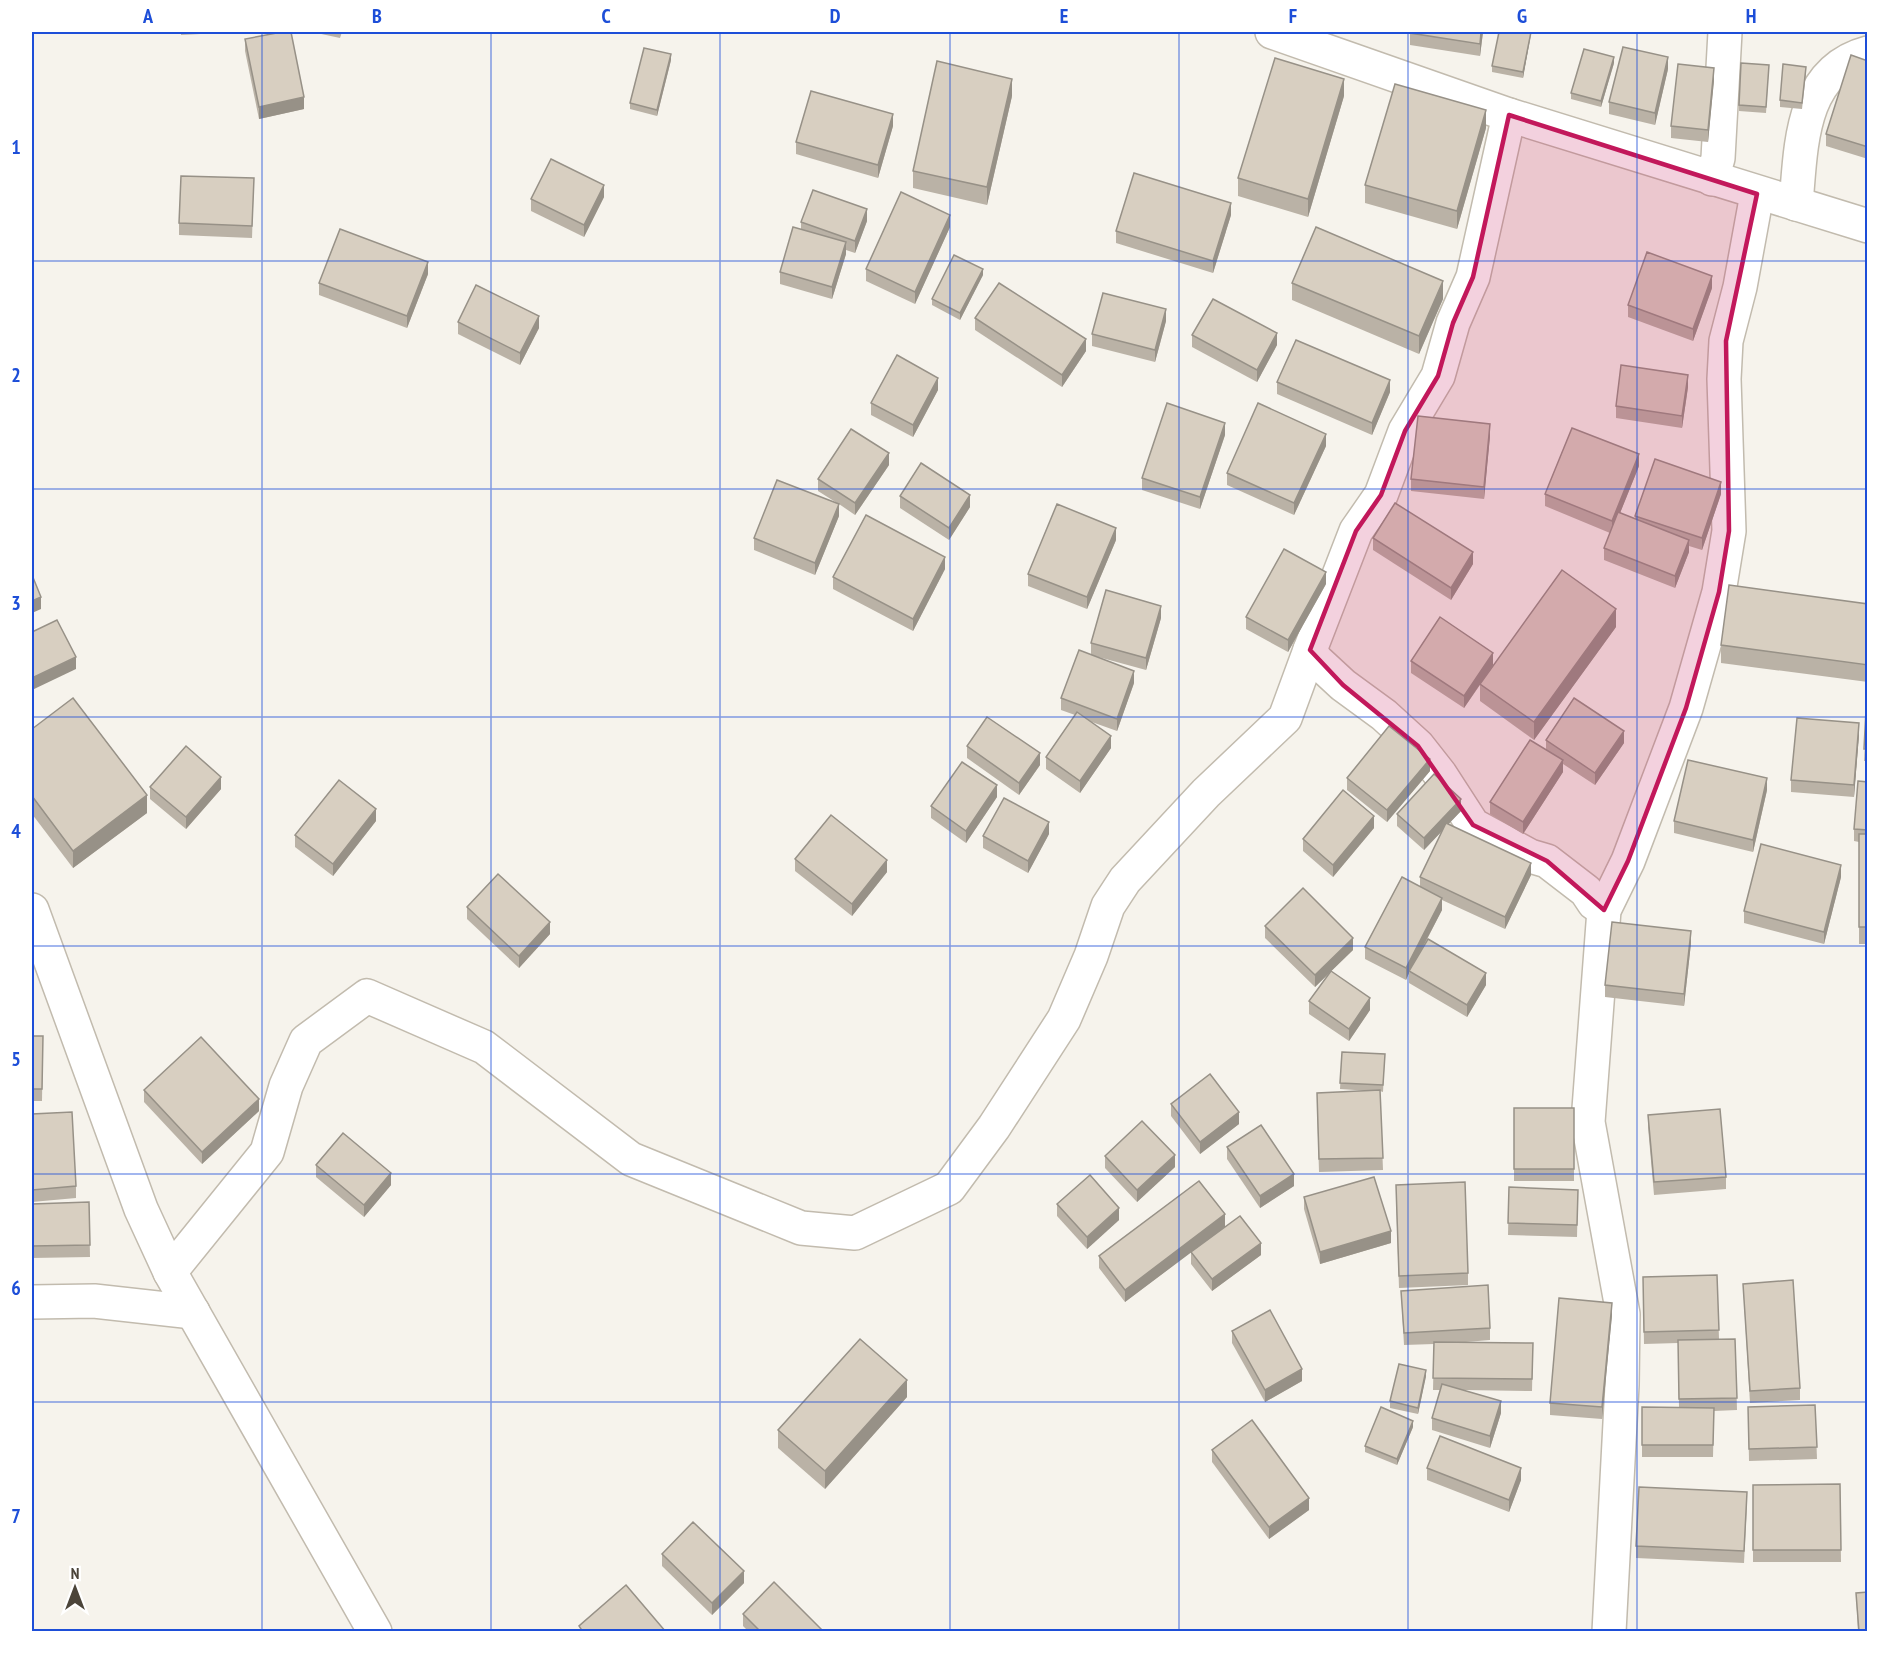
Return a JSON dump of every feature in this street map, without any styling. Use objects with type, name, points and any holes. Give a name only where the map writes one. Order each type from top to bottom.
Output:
[{"type":"street","points":[[1272,32],[1509,116],[1603,142],[1757,194],[1868,226]]},
{"type":"street","points":[[1712,179],[1718,158],[1725,32]]},
{"type":"street","points":[[1796,204],[1803,124],[1814,97],[1826,76],[1856,56],[1868,53]]},
{"type":"street","points":[[170,1272],[267,1152],[286,1086],[306,1041],[367,996],[484,1047],[631,1159],[801,1228],[855,1233],[949,1188],[994,1127],[1064,1019],[1091,956],[1108,906],[1125,880],[1206,794],[1285,718],[1356,531],[1381,495],[1406,431],[1438,376],[1453,323],[1473,277],[1509,116]]},
{"type":"street","points":[[1609,1632],[1622,1385],[1623,1314],[1588,1122],[1604,910],[1628,861],[1686,708],[1719,592],[1729,531],[1724,379],[1726,341],[1740,287],[1757,194]]},
{"type":"street","points":[[1310,650],[1316,660],[1343,685],[1384,715],[1418,746],[1440,774],[1473,825],[1530,856],[1547,861],[1586,891],[1594,903],[1604,910]]},
{"type":"street","points":[[32,910],[141,1209],[170,1272],[375,1632]]},
{"type":"street","points":[[32,1302],[94,1301],[193,1312]]},
{"type":"highlighted area","points":[[1509,115],[1757,194],[1726,341],[1729,531],[1719,592],[1686,708],[1628,861],[1604,910],[1547,861],[1473,825],[1418,746],[1343,685],[1310,650],[1356,531],[1381,495],[1405,431],[1438,376],[1453,323],[1473,277]]},
{"type":"building","points":[[291,32],[304,97],[259,107],[245,39]]},
{"type":"building","points":[[1481,32],[1480,44],[1410,33]]},
{"type":"building","points":[[1499,32],[1531,32],[1523,72],[1492,66]]},
{"type":"building","points":[[1623,47],[1668,57],[1655,113],[1609,102]]},
{"type":"building","points":[[644,48],[671,54],[657,110],[630,103]]},
{"type":"building","points":[[1584,49],[1614,57],[1601,101],[1571,93]]},
{"type":"building","points":[[1851,55],[1868,61],[1868,147],[1826,134]]},
{"type":"building","points":[[1275,58],[1344,79],[1308,199],[1238,178]]},
{"type":"building","points":[[937,61],[1012,79],[987,187],[913,171]]},
{"type":"building","points":[[1741,63],[1769,65],[1766,107],[1739,105]]},
{"type":"building","points":[[1678,64],[1714,68],[1708,130],[1671,126]]},
{"type":"building","points":[[1783,64],[1806,67],[1802,103],[1780,100]]},
{"type":"building","points":[[1395,84],[1486,110],[1457,211],[1365,185]]},
{"type":"building","points":[[811,91],[893,114],[878,165],[796,142]]},
{"type":"building","points":[[551,159],[604,185],[584,225],[531,199]]},
{"type":"building","points":[[1134,173],[1231,203],[1213,261],[1116,231]]},
{"type":"building","points":[[181,176],[254,178],[252,226],[179,223]]},
{"type":"building","points":[[813,190],[867,209],[855,241],[801,222]]},
{"type":"building","points":[[901,192],[950,215],[915,292],[866,269]]},
{"type":"building","points":[[793,227],[846,242],[832,287],[780,272]]},
{"type":"building","points":[[1316,227],[1443,281],[1419,336],[1292,283]]},
{"type":"building","points":[[340,229],[428,262],[407,316],[319,283]]},
{"type":"building","points":[[1647,252],[1712,276],[1693,329],[1628,305]]},
{"type":"building","points":[[954,255],[983,269],[960,313],[932,299]]},
{"type":"building","points":[[999,283],[1086,339],[1062,375],[975,318]]},
{"type":"building","points":[[476,285],[539,316],[520,353],[458,322]]},
{"type":"building","points":[[1103,293],[1166,309],[1155,350],[1092,334]]},
{"type":"building","points":[[1213,299],[1277,333],[1257,370],[1192,335]]},
{"type":"building","points":[[1296,340],[1390,380],[1372,423],[1277,382]]},
{"type":"building","points":[[897,355],[938,378],[913,425],[871,403]]},
{"type":"building","points":[[1621,365],[1688,375],[1682,416],[1616,406]]},
{"type":"building","points":[[1167,403],[1225,423],[1200,497],[1142,478]]},
{"type":"building","points":[[1258,403],[1326,434],[1294,503],[1227,473]]},
{"type":"building","points":[[1418,416],[1490,424],[1484,487],[1411,479]]},
{"type":"building","points":[[1572,428],[1639,454],[1612,521],[1545,494]]},
{"type":"building","points":[[851,429],[889,453],[855,503],[818,479]]},
{"type":"building","points":[[1655,459],[1721,482],[1702,538],[1635,516]]},
{"type":"building","points":[[921,463],[970,495],[949,528],[900,496]]},
{"type":"building","points":[[777,480],[839,504],[815,563],[754,538]]},
{"type":"building","points":[[1395,503],[1473,552],[1451,588],[1373,538]]},
{"type":"building","points":[[1057,504],[1116,528],[1087,597],[1028,574]]},
{"type":"building","points":[[1618,512],[1689,540],[1675,576],[1604,548]]},
{"type":"building","points":[[866,515],[945,557],[913,619],[833,577]]},
{"type":"building","points":[[1284,549],[1326,572],[1288,640],[1246,617]]},
{"type":"building","points":[[1562,570],[1616,609],[1534,722],[1480,684]]},
{"type":"building","points":[[32,575],[41,597],[32,601]]},
{"type":"building","points":[[1729,585],[1868,604],[1868,665],[1721,645]]},
{"type":"building","points":[[1106,590],[1161,606],[1146,658],[1091,643]]},
{"type":"building","points":[[1440,617],[1493,653],[1464,696],[1411,661]]},
{"type":"building","points":[[57,620],[76,657],[32,678],[32,632]]},
{"type":"building","points":[[1079,650],[1134,671],[1117,719],[1061,698]]},
{"type":"building","points":[[1867,690],[1868,749],[1864,749]]},
{"type":"building","points":[[73,698],[147,795],[73,851],[32,796],[32,729]]},
{"type":"building","points":[[1574,698],[1624,731],[1595,773],[1546,740]]},
{"type":"building","points":[[1077,712],[1111,736],[1080,781],[1046,757]]},
{"type":"building","points":[[987,717],[1040,753],[1019,783],[967,746]]},
{"type":"building","points":[[1797,718],[1859,723],[1854,785],[1791,780]]},
{"type":"building","points":[[1389,726],[1430,759],[1387,810],[1347,778]]},
{"type":"building","points":[[1530,740],[1563,760],[1523,822],[1490,802]]},
{"type":"building","points":[[186,746],[221,777],[186,817],[150,787]]},
{"type":"building","points":[[1688,760],[1767,778],[1753,840],[1674,821]]},
{"type":"building","points":[[962,762],[997,785],[966,831],[931,806]]},
{"type":"building","points":[[1434,774],[1461,799],[1424,838],[1397,814]]},
{"type":"building","points":[[339,780],[376,809],[333,864],[295,835]]},
{"type":"building","points":[[1858,781],[1868,782],[1868,830],[1854,829]]},
{"type":"building","points":[[1343,790],[1374,816],[1333,865],[1303,839]]},
{"type":"building","points":[[1004,798],[1049,822],[1028,861],[983,836]]},
{"type":"building","points":[[831,815],[887,860],[852,904],[795,859]]},
{"type":"building","points":[[1446,823],[1531,863],[1505,917],[1420,877]]},
{"type":"building","points":[[1859,834],[1868,834],[1868,927],[1859,927]]},
{"type":"building","points":[[1761,844],[1841,865],[1824,932],[1744,911]]},
{"type":"building","points":[[498,874],[550,922],[519,956],[467,907]]},
{"type":"building","points":[[1402,877],[1442,898],[1406,968],[1365,947]]},
{"type":"building","points":[[1303,888],[1353,938],[1315,975],[1265,926]]},
{"type":"building","points":[[1612,922],[1691,931],[1684,994],[1605,985]]},
{"type":"building","points":[[1428,939],[1486,973],[1467,1005],[1409,971]]},
{"type":"building","points":[[1331,971],[1370,998],[1349,1029],[1309,1001]]},
{"type":"building","points":[[32,1036],[43,1036],[42,1089],[32,1089]]},
{"type":"building","points":[[201,1037],[259,1099],[202,1152],[144,1090]]},
{"type":"building","points":[[1342,1052],[1385,1054],[1383,1085],[1340,1083]]},
{"type":"building","points":[[1210,1074],[1239,1112],[1200,1142],[1171,1104]]},
{"type":"building","points":[[1380,1090],[1383,1158],[1319,1159],[1317,1093]]},
{"type":"building","points":[[1514,1108],[1574,1108],[1574,1169],[1514,1169]]},
{"type":"building","points":[[1720,1109],[1726,1177],[1654,1182],[1648,1115]]},
{"type":"building","points":[[72,1112],[76,1186],[32,1190],[32,1114]]},
{"type":"building","points":[[1142,1121],[1175,1155],[1137,1190],[1105,1156]]},
{"type":"building","points":[[1261,1125],[1294,1174],[1260,1196],[1227,1147]]},
{"type":"building","points":[[343,1133],[391,1173],[364,1205],[316,1165]]},
{"type":"building","points":[[1090,1175],[1119,1208],[1087,1237],[1057,1204]]},
{"type":"building","points":[[1374,1177],[1391,1231],[1320,1252],[1304,1197]]},
{"type":"building","points":[[1199,1181],[1225,1214],[1125,1290],[1099,1256]]},
{"type":"building","points":[[1465,1182],[1468,1273],[1399,1276],[1396,1185]]},
{"type":"building","points":[[1509,1187],[1578,1190],[1577,1225],[1508,1223]]},
{"type":"building","points":[[89,1202],[90,1245],[32,1246],[32,1204]]},
{"type":"building","points":[[1240,1216],[1261,1243],[1212,1279],[1191,1252]]},
{"type":"building","points":[[1717,1275],[1719,1330],[1644,1332],[1643,1277]]},
{"type":"building","points":[[1793,1280],[1800,1388],[1750,1391],[1743,1284]]},
{"type":"building","points":[[1488,1285],[1490,1328],[1404,1333],[1401,1291]]},
{"type":"building","points":[[1559,1298],[1612,1303],[1602,1407],[1550,1403]]},
{"type":"building","points":[[1270,1310],[1302,1369],[1265,1390],[1232,1331]]},
{"type":"building","points":[[860,1339],[907,1380],[825,1471],[778,1430]]},
{"type":"building","points":[[1735,1339],[1737,1398],[1679,1399],[1678,1340]]},
{"type":"building","points":[[1434,1342],[1533,1343],[1532,1379],[1433,1378]]},
{"type":"building","points":[[1399,1364],[1426,1370],[1418,1408],[1390,1401]]},
{"type":"building","points":[[1442,1384],[1501,1401],[1490,1436],[1432,1418]]},
{"type":"building","points":[[1815,1405],[1817,1447],[1749,1449],[1748,1407]]},
{"type":"building","points":[[1381,1407],[1413,1421],[1397,1459],[1365,1446]]},
{"type":"building","points":[[1642,1407],[1714,1408],[1713,1445],[1642,1445]]},
{"type":"building","points":[[1252,1420],[1309,1498],[1269,1527],[1212,1450]]},
{"type":"building","points":[[1440,1436],[1521,1468],[1509,1500],[1427,1468]]},
{"type":"building","points":[[1840,1484],[1841,1550],[1753,1550],[1753,1485]]},
{"type":"building","points":[[1639,1487],[1747,1492],[1744,1551],[1636,1546]]},
{"type":"building","points":[[693,1522],[744,1571],[712,1603],[662,1554]]},
{"type":"building","points":[[774,1582],[824,1632],[761,1632],[743,1614]]},
{"type":"building","points":[[626,1585],[666,1632],[583,1632],[579,1626]]},
{"type":"building","points":[[1868,1592],[1868,1632],[1859,1632],[1856,1593]]}]
